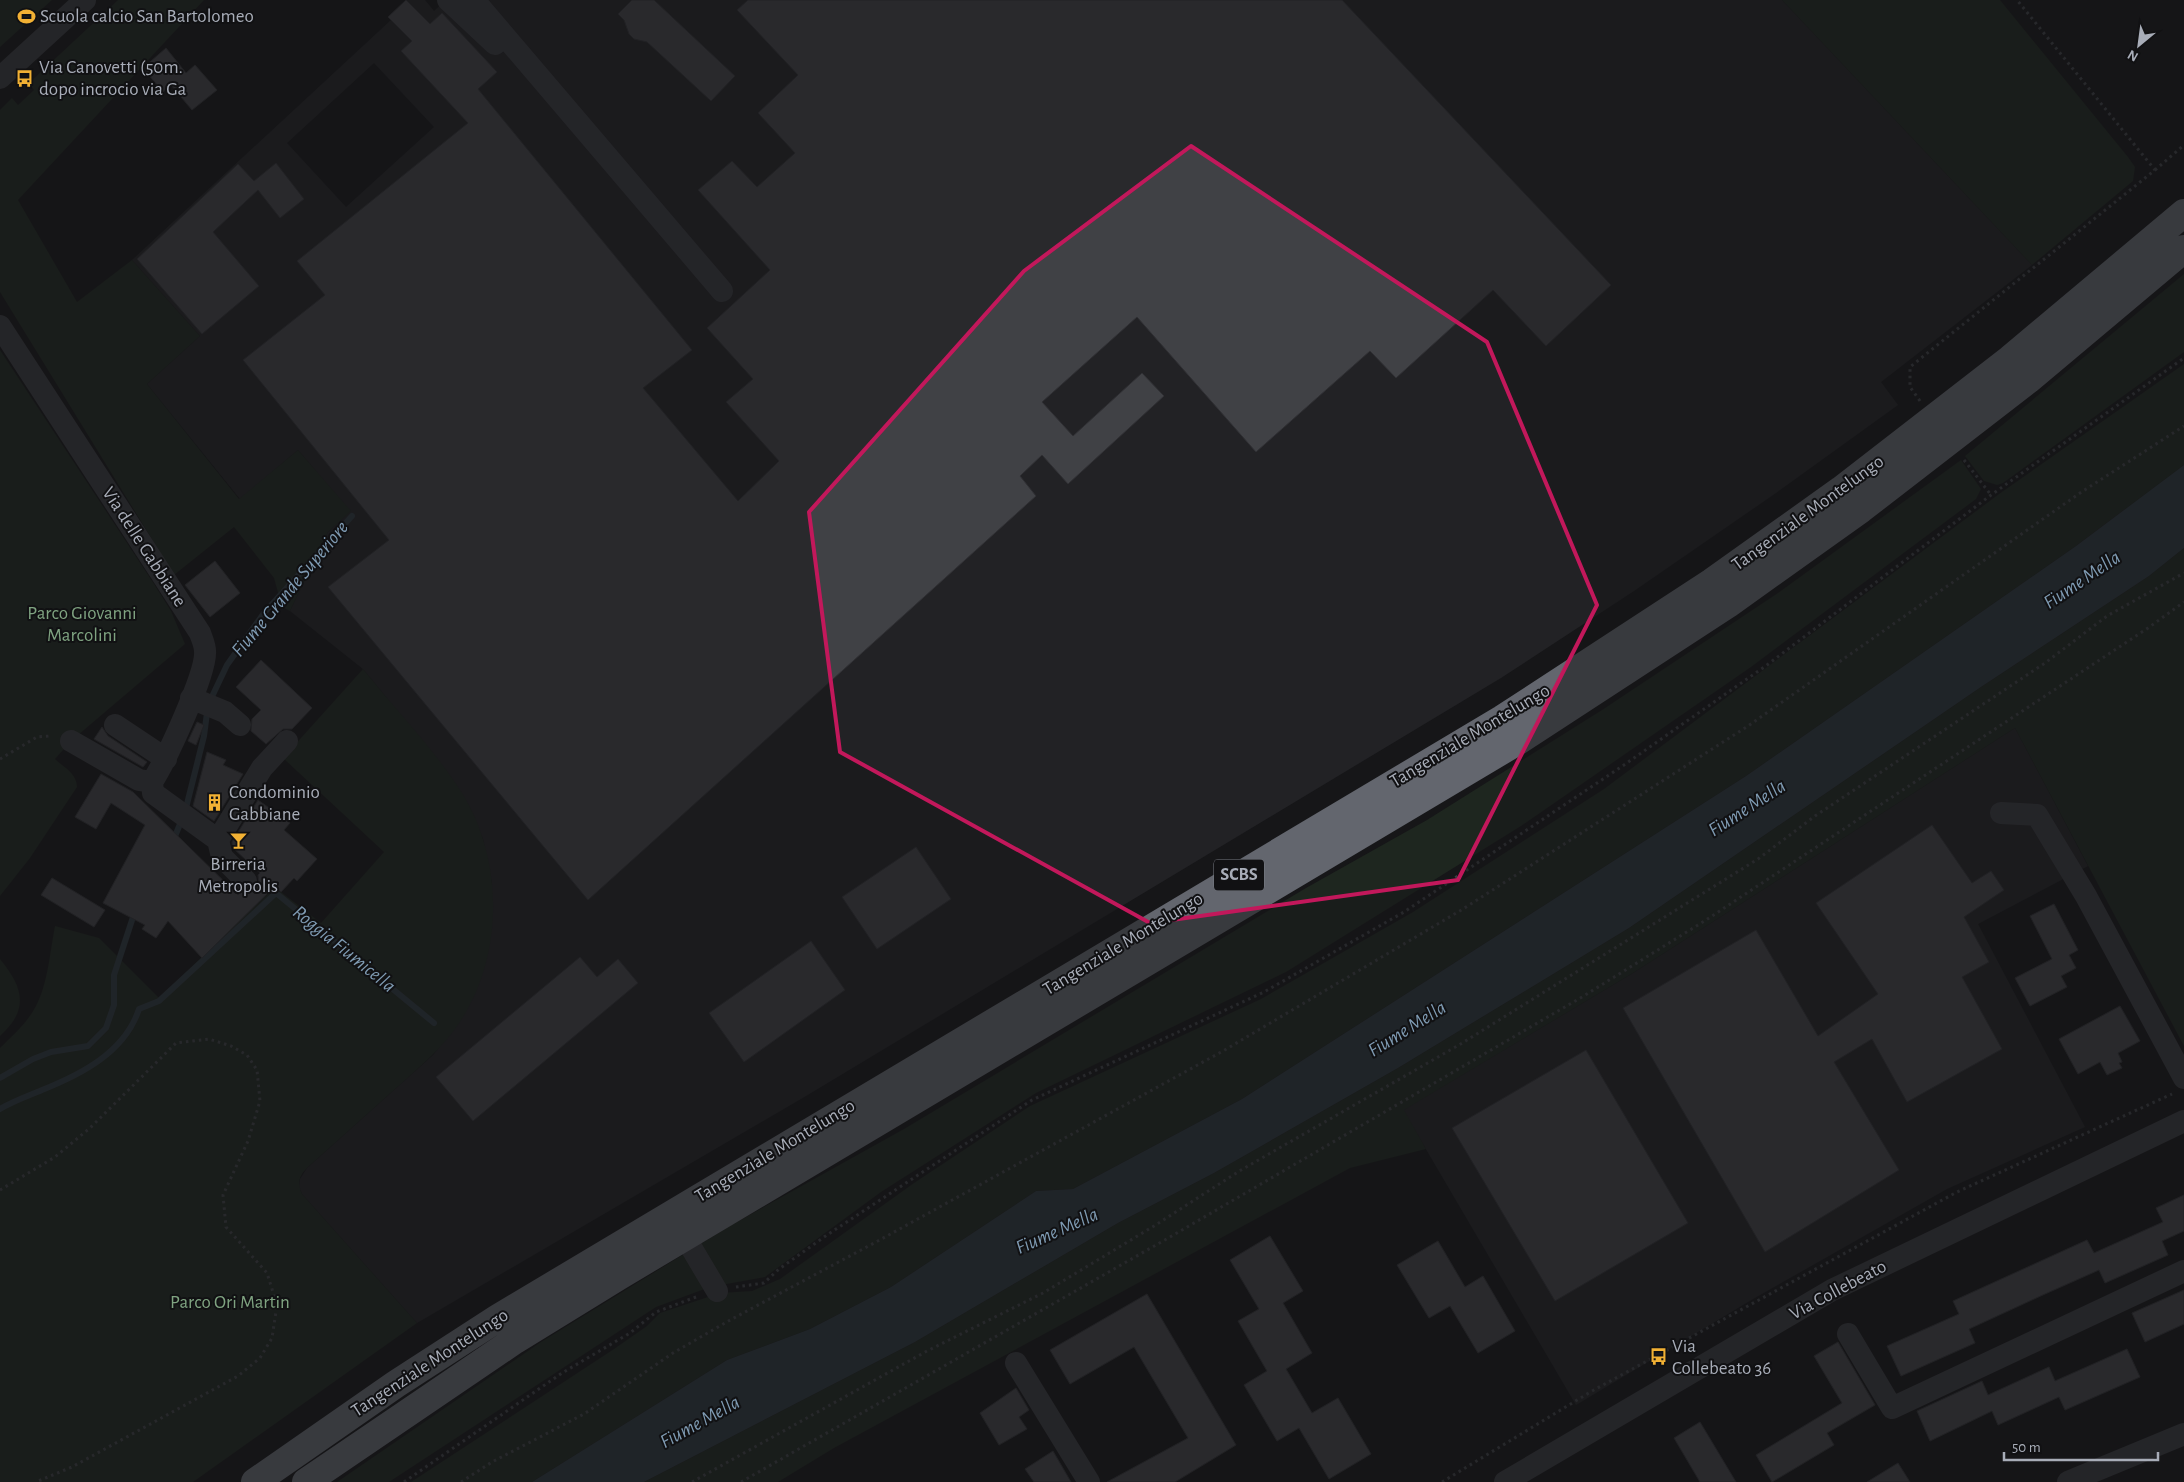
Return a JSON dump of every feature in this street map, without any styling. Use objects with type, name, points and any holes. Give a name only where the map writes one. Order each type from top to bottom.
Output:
[{"type":"highway","name":"Tangenziale Montelungo","points":[[255,1482],[380,1395],[498,1318],[1502,719],[1712,582],[1841,490],[2010,359],[2184,213]]},
{"type":"highway","name":"Tangenziale Montelungo","points":[[306,1482],[515,1340],[1518,741],[1728,604],[1861,509],[2028,380],[2184,249]]},
{"type":"street","points":[[0,78],[85,0]]},
{"type":"street","points":[[448,0],[557,100]]},
{"type":"street","points":[[474,0],[557,100],[722,291]]},
{"type":"street","name":"Via delle Gabbiane","points":[[0,326],[200,633],[205,652],[202,673],[166,759],[152,782]]},
{"type":"street","points":[[191,698],[232,719]]},
{"type":"street","points":[[115,725],[166,759]]},
{"type":"street","points":[[71,741],[139,780],[152,782],[154,792],[218,840],[222,857],[246,881]]},
{"type":"street","points":[[218,840],[262,768],[287,741]]},
{"type":"street","points":[[2001,813],[2037,815],[2073,874],[2184,1078]]},
{"type":"street","name":"Via Collebeato","points":[[1504,1482],[1832,1290],[2184,1121]]},
{"type":"street","points":[[685,1237],[717,1291]]},
{"type":"street","points":[[1848,1334],[1892,1408],[2184,1270]]},
{"type":"street","points":[[1016,1363],[1089,1482]]},
{"type":"street","points":[[2068,1482],[2184,1434]]},
{"type":"path","points":[[2017,0],[2155,170]]},
{"type":"path","points":[[1920,402],[1910,386],[1910,367],[2155,170],[2184,144]]},
{"type":"path","points":[[404,1482],[562,1373],[630,1333],[656,1312],[717,1291],[764,1283],[779,1269],[827,1235],[1032,1100],[1264,992],[1404,912],[1624,765],[1767,665],[1991,495],[2184,358]]},
{"type":"path","points":[[461,1482],[492,1462],[584,1414],[673,1353],[732,1318],[876,1242],[1223,1051],[1463,909],[1748,726],[2080,493],[2184,426]]},
{"type":"path","points":[[1961,455],[1991,495]]},
{"type":"path","points":[[692,1482],[927,1351],[1043,1293],[1242,1170],[1459,1045],[1758,859],[1816,816],[2045,663],[2107,616],[2184,573]]},
{"type":"path","points":[[741,1482],[1178,1232],[1582,997],[1714,915],[2148,628],[2184,602]]},
{"type":"path","points":[[0,759],[37,736],[50,736],[71,741]]},
{"type":"path","points":[[0,1190],[55,1157],[83,1133],[176,1044],[209,1039],[231,1046],[247,1055],[257,1070],[260,1101],[248,1141],[223,1195],[226,1227],[267,1273],[277,1306],[272,1338],[260,1358],[238,1376],[72,1467],[36,1482]]},
{"type":"highlighted area","points":[[1191,146],[1487,342],[1597,605],[1458,880],[1150,923],[840,752],[809,512],[1024,271]]},
{"type":"shaded area","points":[[406,0],[425,0],[434,11],[446,0],[1782,0],[2032,265],[1881,382],[1898,405],[1776,493],[1634,591],[1501,678],[806,1096],[417,1323],[302,1194],[299,1187],[300,1179],[307,1168],[433,1055],[461,1019],[482,973],[492,926],[492,883],[483,839],[469,806],[448,773],[363,669],[290,611],[328,532],[350,511],[298,450],[240,499],[147,384],[200,336],[132,260],[391,20],[388,17]],"holes":[[[374,63],[434,127],[346,207],[287,143]]]},
{"type":"shaded area","points":[[2015,728],[2088,866],[1978,924],[2085,1127],[1947,1189],[1753,1299],[1576,1405],[1403,1110],[1633,973]]},
{"type":"green space","points":[[0,0],[52,0],[0,47]]},
{"type":"green space","points":[[118,0],[204,0],[18,200],[77,302],[132,260],[200,336],[147,384],[239,499],[298,450],[351,511],[328,532],[290,611],[282,607],[274,578],[234,527],[174,575],[0,292],[0,110],[12,98],[18,105],[34,90],[29,83]]},
{"type":"green space","points":[[1782,0],[2000,0],[2128,157],[2135,167],[2133,181],[2032,265]]},
{"type":"green space","points":[[2184,274],[2184,352],[2003,483],[1997,485],[1984,481],[1965,456]]},
{"type":"green space","name":"Parco Giovanni Marcolini","points":[[0,350],[171,611],[185,644],[71,741],[55,759],[72,774],[77,787],[30,858],[0,896]]},
{"type":"green space","points":[[2184,364],[2184,465],[2076,546],[1746,776],[1242,1099],[1073,1189],[1036,1191],[891,1287],[810,1329],[727,1360],[532,1482],[411,1482],[614,1349],[647,1326],[660,1313],[720,1293],[752,1291],[780,1279],[914,1183],[1030,1106],[1261,999],[1413,912],[1604,789],[1999,494]]},
{"type":"green space","points":[[1961,460],[1981,489],[1976,499],[1751,667],[1521,826],[1286,972],[1036,1093],[881,1192],[765,1277],[710,1287],[656,1307],[389,1482],[337,1482],[541,1342],[728,1227],[904,1129],[1306,888],[1427,820],[1602,710],[1778,593]]},
{"type":"green space","points":[[2184,548],[2184,1046],[2015,728],[1633,973],[1404,1110],[1426,1149],[1350,1168],[834,1448],[778,1482],[644,1482],[915,1342],[1118,1223],[1214,1173],[1398,1068],[1629,928],[1981,687],[2149,576]]},
{"type":"green space","name":"Parco Ori Martin","points":[[363,669],[427,745],[462,793],[477,821],[487,852],[492,884],[493,917],[489,950],[480,982],[467,1011],[448,1038],[435,1052],[307,1168],[300,1180],[302,1194],[417,1323],[193,1482],[0,1482],[0,1048],[24,1023],[36,1006],[46,977],[55,926],[99,938],[159,998],[273,889],[281,892],[321,923],[384,852],[283,758]]},
{"type":"green space","points":[[0,959],[14,979],[20,998],[16,1017],[0,1036]]},
{"type":"water","name":"Fiume Mella","points":[[2184,465],[2184,548],[2149,576],[1981,687],[1629,928],[1398,1068],[1214,1173],[1118,1223],[915,1342],[644,1482],[532,1482],[727,1360],[810,1329],[891,1287],[1036,1191],[1073,1189],[1242,1099],[1746,776],[2076,546]]},
{"type":"building","points":[[406,0],[430,24],[442,13],[497,72],[478,89],[692,350],[643,388],[738,501],[779,461],[726,402],[753,379],[707,328],[770,270],[698,190],[732,161],[757,187],[795,153],[758,113],[798,75],[737,10],[748,0],[1342,0],[1611,285],[1546,346],[1493,290],[1396,378],[1370,351],[1256,452],[1137,317],[1042,402],[1073,436],[1142,373],[1164,396],[1068,484],[1042,455],[1020,476],[1036,496],[588,900],[328,587],[389,540],[243,360],[325,295],[297,261],[468,123],[401,51],[412,41],[388,17]]},
{"type":"building","points":[[632,0],[654,0],[735,76],[711,101],[647,42],[634,39],[629,34],[624,20],[618,14]]},
{"type":"building","points":[[166,48],[186,73],[195,65],[217,90],[192,110],[171,85],[163,92],[143,68]]},
{"type":"building","points":[[276,163],[304,199],[280,218],[258,190],[213,232],[259,286],[202,334],[137,259],[238,164],[254,181]]},
{"type":"building","points":[[215,561],[240,593],[210,617],[185,585]]},
{"type":"building","points":[[261,660],[312,708],[292,729],[283,729],[266,744],[251,731],[252,719],[261,710],[236,687]]},
{"type":"building","points":[[197,722],[204,725],[196,745],[188,741]]},
{"type":"building","points":[[102,727],[108,736],[147,762],[143,767],[94,739]]},
{"type":"building","points":[[207,752],[226,760],[223,765],[243,774],[214,821],[193,806]]},
{"type":"building","points":[[101,774],[133,792],[238,895],[240,892],[250,893],[259,884],[258,875],[260,873],[233,848],[232,842],[258,800],[290,823],[284,830],[317,859],[297,881],[294,878],[281,892],[275,886],[202,958],[168,921],[156,938],[142,929],[145,925],[103,903],[145,825],[111,803],[96,829],[75,817]]},
{"type":"building","points":[[1932,825],[1972,883],[1991,871],[2004,890],[1964,917],[1989,962],[1962,977],[2002,1049],[1907,1102],[1872,1039],[1834,1062],[1899,1170],[1765,1252],[1623,1008],[1756,930],[1818,1036],[1878,994],[1816,903]]},
{"type":"building","points":[[916,847],[951,899],[877,949],[842,897]]},
{"type":"building","points":[[52,878],[105,910],[94,927],[41,895]]},
{"type":"building","points":[[2054,904],[2078,950],[2069,955],[2076,968],[2061,976],[2067,987],[2030,1006],[2015,978],[2052,959],[2030,916]]},
{"type":"building","points":[[811,941],[845,990],[744,1062],[709,1013]]},
{"type":"building","points":[[580,957],[597,977],[618,959],[638,983],[473,1121],[436,1077]]},
{"type":"building","points":[[2120,1006],[2140,1041],[2118,1053],[2122,1062],[2119,1063],[2122,1068],[2107,1075],[2100,1062],[2078,1074],[2059,1039]]},
{"type":"building","points":[[1586,1050],[1688,1223],[1555,1301],[1452,1128]]},
{"type":"building","points":[[2184,1195],[2184,1231],[2162,1241],[2168,1255],[2105,1283],[2099,1270],[2045,1294],[1969,1329],[1975,1343],[1901,1376],[1887,1346],[1959,1314],[1953,1301],[2087,1240],[2094,1253],[2163,1222],[2156,1208]]},
{"type":"building","points":[[1270,1236],[1303,1291],[1283,1303],[1312,1353],[1286,1369],[1312,1413],[1338,1398],[1371,1454],[1329,1479],[1299,1428],[1277,1441],[1244,1385],[1267,1371],[1238,1321],[1259,1309],[1230,1260]]},
{"type":"building","points":[[1438,1241],[1465,1287],[1483,1276],[1515,1331],[1478,1353],[1450,1306],[1429,1318],[1397,1265]]},
{"type":"building","points":[[2184,1290],[2184,1324],[2145,1342],[2132,1313]]},
{"type":"building","points":[[1147,1294],[1236,1445],[1175,1482],[1107,1482],[1188,1438],[1134,1347],[1070,1384],[1050,1350]]},
{"type":"building","points":[[1838,1342],[1875,1405],[1827,1433],[1834,1445],[1772,1482],[1756,1455],[1842,1403],[1814,1356]]},
{"type":"building","points":[[2127,1349],[2140,1377],[2065,1410],[2059,1397],[1998,1425],[1992,1411],[1930,1441],[1917,1411],[1982,1381],[1988,1395],[2049,1367],[2055,1381]]},
{"type":"building","points":[[1016,1388],[1029,1410],[1019,1417],[1027,1429],[999,1445],[980,1413]]},
{"type":"building","points":[[1700,1422],[1736,1482],[1700,1482],[1674,1438]]},
{"type":"building","points":[[1053,1451],[1071,1482],[1034,1482],[1025,1469]]},
{"type":"building","points":[[1898,1463],[1910,1482],[1867,1482]]},
{"type":"waterway","name":"Fiume Grande Superiore","points":[[173,841],[185,812],[204,736],[208,705],[227,665],[264,613],[352,516]]},
{"type":"waterway","name":"Roggia Fiumicella","points":[[0,1109],[72,1077],[100,1060],[124,1038],[139,1009],[159,1001],[276,893],[434,1023]]},
{"type":"waterway","name":"Fiume Grande Superiore","points":[[0,1078],[33,1059],[51,1052],[88,1046],[106,1028],[114,1005],[114,975],[135,911]]},
{"type":"place","name":"Scuola calcio San Bartolomeo","points":[[26,16]]},
{"type":"place","name":"Via Canovetti (50m. dopo incrocio via Ga","points":[[25,78]]},
{"type":"place","name":"Condominio Gabbiane","points":[[215,803]]},
{"type":"place","name":"Birreria Metropolis","points":[[238,841]]},
{"type":"place","name":"Via Collebeato 36","points":[[1658,1357]]}]
